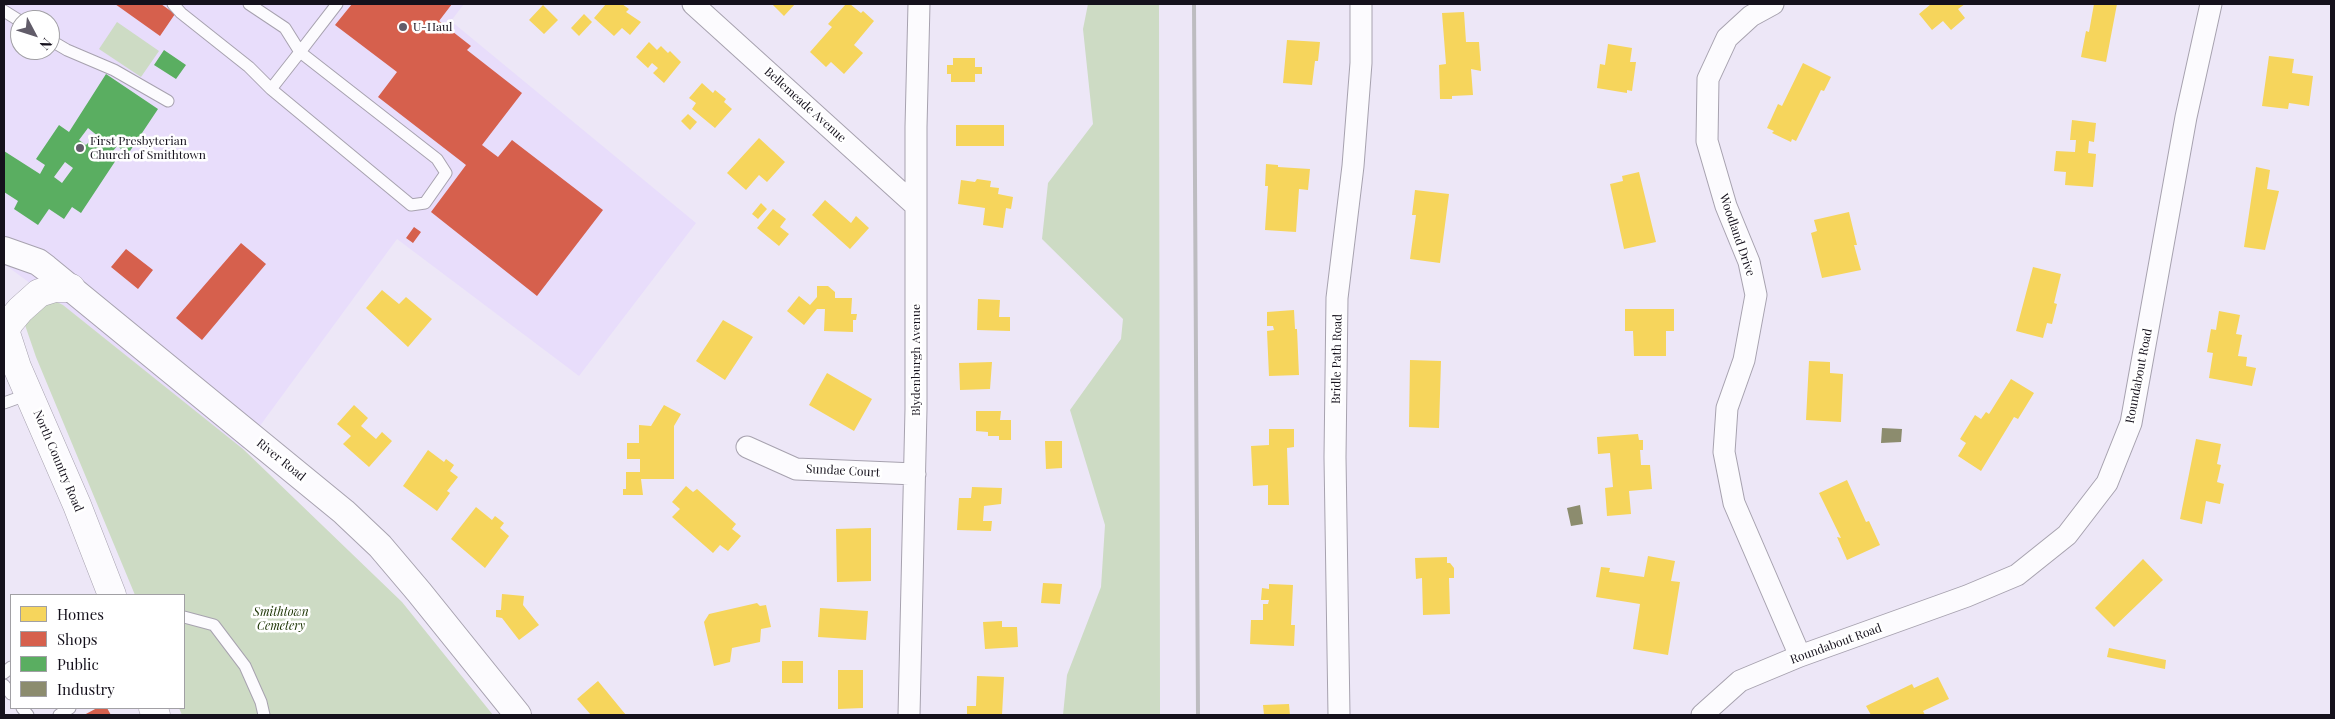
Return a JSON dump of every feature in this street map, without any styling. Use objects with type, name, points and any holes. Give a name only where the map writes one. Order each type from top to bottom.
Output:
[{"type":"main road","points":[[4,329],[20,310],[39,294],[54,288],[70,288]]},
{"type":"main road","name":"North Country Road","points":[[4,329],[17,367],[77,505],[112,594]]},
{"type":"street","name":"Bellemeade Avenue","points":[[693,4],[916,206]]},
{"type":"street","name":"Blydenburgh Avenue","points":[[909,715],[915,474],[916,127],[919,4]]},
{"type":"street","name":"Bridle Path Road","points":[[1339,715],[1335,457],[1338,298],[1354,157],[1361,63],[1361,4]]},
{"type":"street","name":"Woodland Drive","points":[[1772,4],[1745,21],[1728,38],[1708,79],[1707,141],[1726,206],[1749,262],[1756,295],[1744,360],[1727,408],[1724,452],[1734,502],[1800,656]]},
{"type":"street","name":"Roundabout Road","points":[[1702,715],[1740,681],[1800,656],[1967,596],[2017,575],[2067,535],[2107,483],[2131,424],[2186,117],[2211,4]]},
{"type":"street","name":"River Road","points":[[4,250],[38,262],[291,468],[380,546],[420,592],[518,715]]},
{"type":"street","name":"Sundae Court","points":[[747,447],[796,469],[915,474]]},
{"type":"lane","points":[[173,4],[181,13],[249,67],[271,89],[411,205],[425,203],[446,173],[437,158],[300,52],[285,28],[249,4]]},
{"type":"lane","points":[[271,89],[337,4]]},
{"type":"lane","points":[[60,46],[114,70],[168,101]]},
{"type":"lane","points":[[4,403],[29,394]]},
{"type":"lane","points":[[185,617],[214,625],[245,666],[261,702],[264,715]]},
{"type":"shaded area","points":[[4,4],[464,4],[451,21],[696,223],[579,376],[397,239],[243,449],[63,305],[53,300],[4,264]]},
{"type":"green space","points":[[1088,4],[1159,4],[1160,715],[1063,715],[1067,675],[1101,587],[1105,525],[1070,410],[1121,339],[1123,319],[1042,239],[1048,183],[1093,124],[1083,29]]},
{"type":"green space","points":[[117,22],[159,51],[141,77],[99,49]]},
{"type":"green space","name":"Smithtown Cemetery","points":[[53,300],[63,305],[243,449],[402,602],[493,715],[182,715],[179,709],[185,709],[185,594],[135,594],[36,357],[25,325],[27,318]]},
{"type":"building: Homes","points":[[606,4],[622,4],[629,9],[626,12],[641,22],[630,35],[622,28],[614,36],[594,18]]},
{"type":"building: Homes","points":[[772,4],[795,4],[784,16]]},
{"type":"building: Homes","points":[[846,4],[850,4],[861,13],[863,11],[874,21],[854,45],[863,53],[844,74],[831,62],[826,67],[810,52],[832,27],[828,24]]},
{"type":"building: Homes","points":[[1931,4],[1965,4],[1958,9],[1965,18],[1951,30],[1943,21],[1932,30],[1919,14]]},
{"type":"building: Homes","points":[[2094,4],[2117,4],[2106,62],[2081,57],[2086,31],[2089,32]]},
{"type":"building: Homes","points":[[543,5],[558,20],[544,34],[529,20]]},
{"type":"building: Homes","points":[[1464,12],[1466,42],[1479,42],[1481,71],[1471,69],[1473,95],[1452,96],[1452,99],[1440,99],[1439,65],[1446,64],[1442,13]]},
{"type":"building: Homes","points":[[584,14],[592,22],[579,36],[571,28]]},
{"type":"building: Homes","points":[[1287,40],[1320,42],[1318,61],[1315,61],[1312,85],[1283,83]]},
{"type":"building: Homes","points":[[649,42],[657,50],[661,46],[668,53],[670,51],[681,62],[664,83],[653,73],[658,68],[652,63],[648,68],[636,57]]},
{"type":"building: Homes","points":[[1608,44],[1632,48],[1630,62],[1636,62],[1632,91],[1627,90],[1627,93],[1597,88],[1600,64],[1605,65]]},
{"type":"building: Homes","points":[[2269,56],[2294,59],[2292,73],[2313,76],[2309,106],[2289,103],[2288,109],[2262,106]]},
{"type":"building: Homes","points":[[953,58],[975,58],[975,67],[982,67],[982,74],[975,74],[975,82],[951,82],[951,74],[947,74],[947,65],[953,65]]},
{"type":"building: Homes","points":[[1803,63],[1831,77],[1824,91],[1821,90],[1796,141],[1792,139],[1791,142],[1772,133],[1774,131],[1767,128],[1778,104],[1782,106]]},
{"type":"building: Homes","points":[[702,83],[713,93],[715,90],[726,99],[724,102],[732,109],[715,128],[692,109],[696,103],[689,98]]},
{"type":"building: Homes","points":[[688,114],[697,122],[690,130],[681,121]]},
{"type":"building: Homes","points":[[2072,120],[2096,123],[2094,142],[2089,141],[2088,153],[2096,154],[2093,187],[2065,185],[2066,172],[2054,171],[2056,151],[2075,152],[2076,140],[2070,140]]},
{"type":"building: Homes","points":[[956,125],[1004,125],[1004,146],[956,146]]},
{"type":"building: Homes","points":[[759,138],[785,162],[767,182],[759,175],[746,190],[727,173]]},
{"type":"building: Homes","points":[[1266,164],[1278,165],[1278,167],[1310,169],[1308,190],[1299,189],[1296,232],[1265,230],[1268,186],[1265,186]]},
{"type":"building: Homes","points":[[2256,167],[2270,170],[2267,189],[2279,191],[2265,250],[2244,247]]},
{"type":"building: Homes","points":[[1639,172],[1656,242],[1624,249],[1610,184],[1623,181],[1622,176]]},
{"type":"building: Homes","points":[[977,179],[991,181],[990,187],[999,188],[998,194],[1013,197],[1011,209],[1006,208],[1003,228],[983,225],[985,208],[958,204],[961,180],[975,182]]},
{"type":"building: Homes","points":[[1415,190],[1449,194],[1440,263],[1410,259],[1416,215],[1412,215]]},
{"type":"building: Homes","points":[[825,200],[851,223],[856,216],[869,228],[850,249],[812,215]]},
{"type":"building: Homes","points":[[761,203],[767,209],[758,219],[752,214]]},
{"type":"building: Homes","points":[[773,209],[786,219],[780,227],[789,234],[779,246],[757,228]]},
{"type":"building: Homes","points":[[1849,212],[1857,245],[1854,245],[1861,270],[1822,278],[1811,233],[1817,231],[1814,220]]},
{"type":"building: Homes","points":[[2033,267],[2061,274],[2054,303],[2057,304],[2052,324],[2047,323],[2043,338],[2016,331]]},
{"type":"building: Homes","points":[[817,286],[828,286],[835,292],[835,298],[852,298],[851,314],[857,314],[856,320],[853,320],[853,332],[824,331],[825,309],[817,309],[804,325],[787,311],[799,296],[810,305],[817,297]]},
{"type":"building: Homes","points":[[382,290],[399,304],[406,297],[432,319],[408,347],[366,308]]},
{"type":"building: Homes","points":[[978,299],[1000,300],[999,317],[1010,317],[1010,331],[977,330]]},
{"type":"building: Homes","points":[[1625,309],[1674,309],[1674,331],[1666,331],[1666,356],[1634,356],[1633,331],[1625,331]]},
{"type":"building: Homes","points":[[1294,310],[1295,329],[1297,329],[1299,375],[1269,376],[1267,331],[1274,330],[1273,326],[1267,326],[1267,312]]},
{"type":"building: Homes","points":[[2219,311],[2240,315],[2236,334],[2242,335],[2238,356],[2247,357],[2246,366],[2256,368],[2252,386],[2209,378],[2213,353],[2207,352],[2211,329],[2216,330]]},
{"type":"building: Homes","points":[[723,320],[753,337],[725,380],[696,361]]},
{"type":"building: Homes","points":[[1410,360],[1441,361],[1439,428],[1409,427]]},
{"type":"building: Homes","points":[[1809,361],[1830,362],[1830,373],[1843,374],[1841,422],[1806,420]]},
{"type":"building: Homes","points":[[992,362],[990,389],[960,390],[959,363]]},
{"type":"building: Homes","points":[[827,373],[872,399],[854,431],[809,405]]},
{"type":"building: Homes","points":[[2011,379],[2034,393],[2018,419],[2014,417],[1981,471],[1958,456],[1966,443],[1960,439],[1975,415],[1981,419],[1986,412],[1989,414]]},
{"type":"building: Homes","points":[[354,405],[368,418],[361,426],[376,439],[382,432],[392,441],[369,467],[343,444],[351,436],[337,424]]},
{"type":"building: Homes","points":[[664,405],[681,414],[674,426],[674,479],[641,479],[643,495],[623,495],[623,489],[626,489],[626,472],[640,472],[640,459],[627,459],[627,443],[639,443],[639,425],[651,426]]},
{"type":"building: Homes","points":[[976,411],[1001,411],[1000,420],[1011,420],[1011,440],[999,440],[999,436],[988,436],[988,432],[976,431]]},
{"type":"building: Homes","points":[[1269,429],[1294,429],[1294,447],[1287,448],[1289,505],[1268,505],[1268,485],[1253,486],[1251,446],[1269,445]]},
{"type":"building: Homes","points":[[1638,434],[1639,440],[1643,440],[1643,450],[1640,450],[1641,465],[1650,465],[1652,489],[1629,491],[1631,514],[1607,516],[1605,488],[1613,487],[1610,453],[1598,454],[1597,437]]},
{"type":"building: Homes","points":[[2196,439],[2221,444],[2217,464],[2221,465],[2217,482],[2224,484],[2220,504],[2206,501],[2202,524],[2180,519]]},
{"type":"building: Homes","points":[[1045,441],[1062,441],[1062,468],[1046,469]]},
{"type":"building: Homes","points":[[428,450],[444,462],[446,459],[454,465],[450,471],[458,477],[447,491],[450,493],[437,511],[403,486]]},
{"type":"building: Homes","points":[[1847,480],[1866,522],[1869,521],[1880,545],[1847,560],[1837,537],[1841,538],[1819,493]]},
{"type":"building: Homes","points":[[686,486],[693,492],[697,489],[736,524],[732,529],[741,536],[728,551],[720,545],[713,553],[672,517],[680,509],[672,502]]},
{"type":"building: Homes","points":[[972,487],[1002,488],[1001,504],[984,506],[983,521],[992,521],[991,531],[957,530],[959,498],[971,498]]},
{"type":"building: Homes","points":[[476,507],[492,520],[495,516],[504,523],[500,528],[509,536],[485,568],[451,539]]},
{"type":"building: Homes","points":[[871,528],[871,581],[837,582],[836,529]]},
{"type":"building: Homes","points":[[1648,556],[1675,561],[1671,581],[1680,582],[1668,655],[1633,649],[1640,604],[1596,597],[1601,567],[1610,568],[1609,572],[1644,577]]},
{"type":"building: Homes","points":[[1447,557],[1447,563],[1450,563],[1454,568],[1454,578],[1449,578],[1450,614],[1423,615],[1422,578],[1416,579],[1415,558]]},
{"type":"building: Homes","points":[[2143,559],[2163,580],[2114,627],[2095,608]]},
{"type":"building: Homes","points":[[1043,583],[1062,584],[1060,604],[1041,603]]},
{"type":"building: Homes","points":[[1269,584],[1293,585],[1291,625],[1295,625],[1294,646],[1250,644],[1251,620],[1263,620],[1263,604],[1268,604],[1269,600],[1261,600],[1262,588],[1269,589]]},
{"type":"building: Homes","points":[[502,594],[524,596],[523,605],[539,625],[519,640],[502,618],[496,617],[496,610],[501,610]]},
{"type":"building: Homes","points":[[757,603],[760,606],[766,605],[771,627],[761,629],[760,642],[732,648],[730,662],[714,666],[704,622],[709,614]]},
{"type":"building: Homes","points":[[820,608],[868,611],[866,640],[818,637]]},
{"type":"building: Homes","points":[[1002,621],[1002,627],[1017,627],[1018,647],[985,649],[983,622]]},
{"type":"building: Homes","points":[[2109,648],[2166,660],[2165,669],[2107,657]]},
{"type":"building: Homes","points":[[782,661],[803,661],[803,683],[782,683]]},
{"type":"building: Homes","points":[[838,670],[863,670],[863,708],[838,709]]},
{"type":"building: Homes","points":[[977,676],[1004,677],[1002,715],[967,715],[967,706],[976,706]]},
{"type":"building: Homes","points":[[1938,677],[1949,699],[1923,711],[1925,715],[1871,715],[1866,706],[1912,684],[1914,688]]},
{"type":"building: Homes","points":[[598,681],[626,715],[591,715],[577,699]]},
{"type":"building: Homes","points":[[1289,704],[1290,715],[1264,715],[1263,705]]},
{"type":"building: Shops","points":[[115,4],[161,4],[175,14],[160,36]]},
{"type":"building: Shops","points":[[352,4],[452,4],[439,21],[471,46],[467,50],[522,93],[482,145],[498,157],[512,140],[603,210],[537,296],[431,212],[466,165],[378,97],[397,72],[335,25]]},
{"type":"building: Shops","points":[[414,227],[421,232],[413,243],[406,238]]},
{"type":"building: Shops","points":[[241,243],[266,264],[202,340],[176,318]]},
{"type":"building: Shops","points":[[126,249],[153,270],[138,289],[111,267]]},
{"type":"building: Shops","points":[[95,709],[108,709],[111,715],[84,715]]},
{"type":"building: Public","points":[[164,50],[186,65],[176,79],[154,65]]},
{"type":"building: Public","name":"First Presbyterian Church of Smithtown","points":[[106,74],[158,109],[128,154],[117,146],[109,156],[116,160],[81,213],[72,207],[64,219],[49,209],[38,225],[14,209],[18,201],[4,192],[4,151],[40,174],[45,165],[36,159],[59,125],[69,132]],"holes":[[[88,128],[99,137],[91,146],[79,140]],[[65,162],[73,168],[62,183],[54,177]]]},
{"type":"building: Industry","points":[[1882,428],[1902,429],[1901,442],[1881,443]]},
{"type":"building: Industry","points":[[1580,505],[1583,524],[1571,526],[1567,508]]},
{"type":"railway","points":[[1194,4],[1198,715]]},
{"type":"place","name":"U-Haul","points":[[403,27]]},
{"type":"place","name":"First Presbyterian Church of Smithtown","points":[[80,148]]}]
